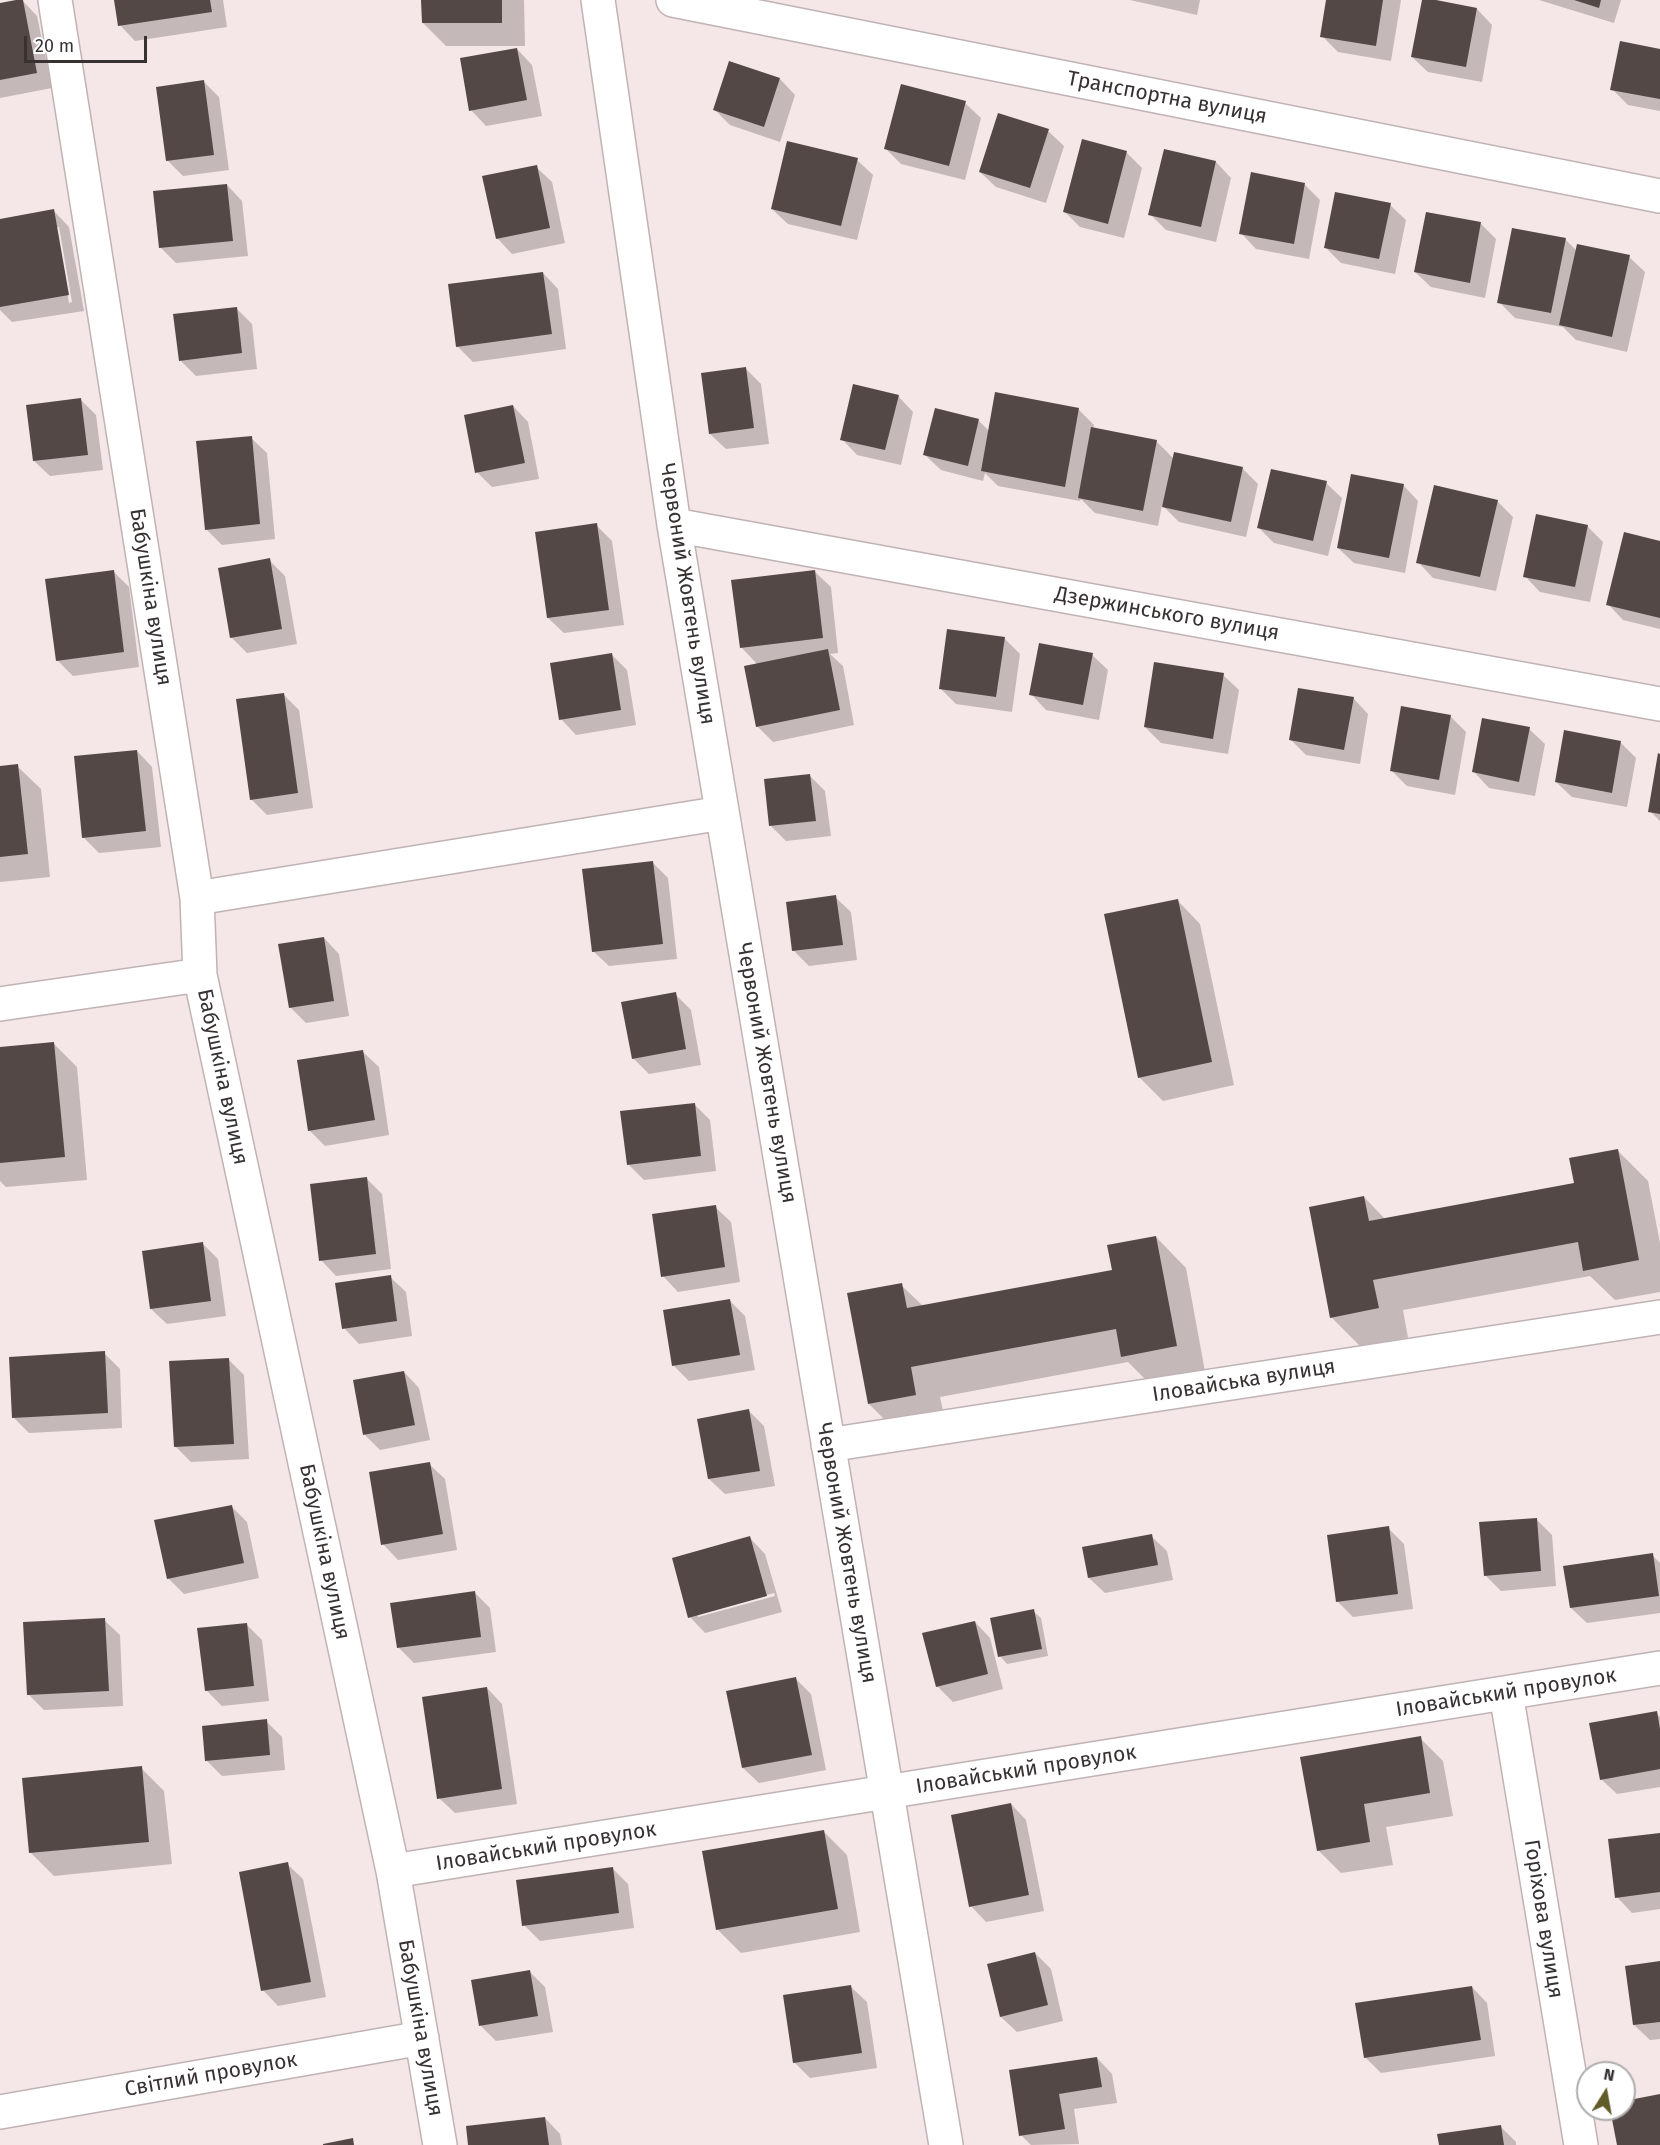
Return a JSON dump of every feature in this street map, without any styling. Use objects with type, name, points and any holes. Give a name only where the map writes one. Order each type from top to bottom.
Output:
[{"type":"street","name":"Бабушкіна вулиця","points":[[55,0],[197,898],[200,975],[393,1871],[440,2145]]},
{"type":"street","name":"Червоний Жовтень вулиця","points":[[598,0],[674,525],[946,2145]]},
{"type":"street","name":"Транспортна вулиця","points":[[673,0],[1660,196]]},
{"type":"street","name":"Дзержинського вулиця","points":[[674,525],[1660,704]]},
{"type":"street","points":[[197,898],[723,813]]},
{"type":"street","points":[[0,1004],[200,975]]},
{"type":"street","name":"Іловайська вулиця","points":[[828,1445],[1660,1317]]},
{"type":"street","name":"Іловайський провулок","points":[[393,1871],[1660,1668]]},
{"type":"street","name":"Горіхова вулиця","points":[[1506,1693],[1581,2145]]},
{"type":"street","name":"Світлий провулок","points":[[0,2112],[422,2038]]},
{"type":"building","points":[[23,0],[37,73],[0,80],[0,3]]},
{"type":"building","points":[[114,0],[210,0],[212,12],[118,26]]},
{"type":"building","points":[[421,0],[502,0],[502,23],[422,23]]},
{"type":"building","points":[[1326,0],[1383,0],[1376,46],[1320,37]]},
{"type":"building","points":[[1422,0],[1436,0],[1477,8],[1466,67],[1411,57]]},
{"type":"building","points":[[1574,0],[1601,0],[1599,8]]},
{"type":"building","points":[[1620,41],[1660,49],[1660,99],[1610,90]]},
{"type":"building","points":[[517,48],[527,100],[469,111],[460,58]]},
{"type":"building","points":[[729,61],[780,78],[764,127],[713,110]]},
{"type":"building","points":[[204,80],[214,155],[166,161],[156,87]]},
{"type":"building","points":[[901,84],[966,101],[949,166],[884,149]]},
{"type":"building","points":[[998,113],[1049,129],[1030,188],[979,172]]},
{"type":"building","points":[[1082,139],[1127,151],[1108,224],[1063,212]]},
{"type":"building","points":[[787,141],[858,158],[841,226],[771,209]]},
{"type":"building","points":[[1164,149],[1216,161],[1201,227],[1148,215]]},
{"type":"building","points":[[537,165],[550,228],[496,239],[482,176]]},
{"type":"building","points":[[1251,172],[1305,183],[1294,244],[1239,234]]},
{"type":"building","points":[[227,184],[233,241],[159,248],[153,191]]},
{"type":"building","points":[[1335,192],[1391,203],[1379,259],[1324,248]]},
{"type":"building","points":[[54,209],[69,295],[0,307],[0,219]]},
{"type":"building","points":[[1426,212],[1481,222],[1470,283],[1414,272]]},
{"type":"building","points":[[1512,228],[1566,238],[1551,313],[1497,303]]},
{"type":"building","points":[[1577,244],[1630,255],[1612,337],[1559,325]]},
{"type":"building","points":[[543,272],[552,334],[456,347],[448,284]]},
{"type":"building","points":[[237,307],[242,353],[179,361],[173,314]]},
{"type":"building","points":[[746,367],[754,428],[709,434],[701,373]]},
{"type":"building","points":[[853,384],[899,395],[885,450],[840,440]]},
{"type":"building","points":[[995,392],[1079,408],[1065,487],[981,471]]},
{"type":"building","points":[[81,398],[88,455],[33,461],[26,405]]},
{"type":"building","points":[[513,405],[525,463],[475,473],[464,415]]},
{"type":"building","points":[[935,408],[979,419],[968,466],[923,455]]},
{"type":"building","points":[[1091,427],[1157,440],[1143,511],[1078,498]]},
{"type":"building","points":[[252,436],[260,524],[205,530],[196,441]]},
{"type":"building","points":[[1174,452],[1243,467],[1231,522],[1162,507]]},
{"type":"building","points":[[1271,469],[1327,481],[1313,541],[1257,528]]},
{"type":"building","points":[[1351,474],[1404,484],[1389,558],[1337,548]]},
{"type":"building","points":[[1434,485],[1498,500],[1480,577],[1416,563]]},
{"type":"building","points":[[1536,514],[1588,525],[1575,587],[1523,577]]},
{"type":"building","points":[[597,523],[609,610],[547,618],[535,532]]},
{"type":"building","points":[[1624,532],[1660,541],[1660,618],[1606,605]]},
{"type":"building","points":[[270,558],[282,629],[230,638],[218,568]]},
{"type":"building","points":[[114,570],[124,652],[56,661],[45,579]]},
{"type":"building","points":[[815,570],[823,638],[740,648],[731,580]]},
{"type":"building","points":[[947,629],[1005,637],[996,697],[939,689]]},
{"type":"building","points":[[1039,643],[1093,653],[1083,705],[1029,695]]},
{"type":"building","points":[[828,649],[840,710],[756,727],[744,666]]},
{"type":"building","points":[[612,653],[621,710],[559,720],[550,663]]},
{"type":"building","points":[[1154,662],[1224,673],[1213,739],[1144,727]]},
{"type":"building","points":[[1298,688],[1354,697],[1344,750],[1289,740]]},
{"type":"building","points":[[284,693],[298,793],[250,800],[236,699]]},
{"type":"building","points":[[1401,706],[1451,715],[1439,780],[1390,771]]},
{"type":"building","points":[[1482,718],[1530,727],[1519,782],[1472,772]]},
{"type":"building","points":[[1564,730],[1621,741],[1612,793],[1555,782]]},
{"type":"building","points":[[137,750],[146,831],[82,838],[74,756]]},
{"type":"building","points":[[1658,753],[1660,754],[1660,814],[1648,812]]},
{"type":"building","points":[[18,764],[28,854],[0,857],[0,766]]},
{"type":"building","points":[[810,774],[816,821],[769,826],[764,779]]},
{"type":"building","points":[[653,861],[663,944],[592,952],[582,869]]},
{"type":"building","points":[[836,895],[843,945],[792,951],[786,902]]},
{"type":"building","points":[[1178,899],[1212,1062],[1138,1078],[1104,914]]},
{"type":"building","points":[[324,937],[334,1001],[289,1008],[278,944]]},
{"type":"building","points":[[676,992],[686,1049],[632,1059],[621,1002]]},
{"type":"building","points":[[54,1042],[65,1157],[0,1163],[0,1047]]},
{"type":"building","points":[[363,1050],[375,1120],[308,1131],[297,1060]]},
{"type":"building","points":[[695,1103],[701,1156],[627,1165],[620,1111]]},
{"type":"building","points":[[1618,1149],[1639,1260],[1583,1271],[1578,1242],[1373,1280],[1379,1308],[1330,1318],[1309,1207],[1364,1196],[1369,1221],[1574,1183],[1569,1158]]},
{"type":"building","points":[[367,1177],[376,1254],[319,1261],[310,1184]]},
{"type":"building","points":[[716,1205],[725,1267],[661,1277],[652,1214]]},
{"type":"building","points":[[1156,1236],[1177,1346],[1121,1357],[1116,1329],[911,1367],[916,1395],[868,1404],[847,1293],[902,1283],[907,1308],[1112,1270],[1107,1245]]},
{"type":"building","points":[[203,1242],[211,1301],[150,1309],[142,1251]]},
{"type":"building","points":[[391,1275],[397,1321],[342,1329],[335,1283]]},
{"type":"building","points":[[730,1299],[740,1355],[672,1366],[663,1310]]},
{"type":"building","points":[[105,1351],[108,1413],[12,1418],[9,1357]]},
{"type":"building","points":[[229,1358],[234,1444],[174,1447],[169,1361]]},
{"type":"building","points":[[404,1371],[415,1425],[363,1435],[353,1380]]},
{"type":"building","points":[[749,1409],[760,1471],[708,1479],[697,1419]]},
{"type":"building","points":[[430,1462],[443,1534],[381,1545],[369,1472]]},
{"type":"building","points":[[232,1505],[244,1563],[167,1579],[154,1520]]},
{"type":"building","points":[[1537,1518],[1541,1571],[1484,1576],[1479,1522]]},
{"type":"building","points":[[1389,1526],[1398,1594],[1336,1602],[1327,1535]]},
{"type":"building","points":[[1152,1534],[1158,1565],[1088,1578],[1082,1547]]},
{"type":"building","points":[[750,1536],[767,1596],[688,1618],[672,1558]]},
{"type":"building","points":[[1653,1553],[1659,1596],[1570,1608],[1563,1566]]},
{"type":"building","points":[[475,1591],[481,1637],[397,1648],[390,1603]]},
{"type":"building","points":[[1034,1609],[1042,1649],[998,1657],[990,1618]]},
{"type":"building","points":[[105,1618],[109,1691],[27,1695],[23,1622]]},
{"type":"building","points":[[975,1621],[988,1674],[936,1687],[922,1633]]},
{"type":"building","points":[[247,1623],[254,1686],[205,1691],[197,1628]]},
{"type":"building","points":[[796,1677],[812,1755],[742,1768],[726,1691]]},
{"type":"building","points":[[487,1687],[502,1789],[437,1799],[422,1697]]},
{"type":"building","points":[[1657,1711],[1660,1729],[1660,1769],[1600,1780],[1589,1723]]},
{"type":"building","points":[[267,1719],[270,1755],[205,1761],[202,1726]]},
{"type":"building","points":[[1421,1736],[1430,1793],[1364,1804],[1370,1842],[1317,1851],[1300,1757]]},
{"type":"building","points":[[142,1766],[149,1842],[29,1853],[22,1778]]},
{"type":"building","points":[[1011,1803],[1029,1895],[969,1907],[951,1815]]},
{"type":"building","points":[[824,1830],[838,1909],[716,1930],[702,1851]]},
{"type":"building","points":[[1660,1833],[1660,1892],[1615,1898],[1608,1839]]},
{"type":"building","points":[[288,1862],[311,1982],[261,1991],[239,1872]]},
{"type":"building","points":[[613,1867],[619,1913],[522,1926],[516,1880]]},
{"type":"building","points":[[1035,1952],[1048,2005],[1000,2017],[987,1964]]},
{"type":"building","points":[[1660,1961],[1660,2022],[1633,2025],[1625,1966]]},
{"type":"building","points":[[530,1970],[538,2016],[479,2026],[471,1980]]},
{"type":"building","points":[[851,1985],[862,2053],[793,2063],[783,1995]]},
{"type":"building","points":[[1472,1986],[1481,2040],[1364,2058],[1355,2003]]},
{"type":"building","points":[[1097,2057],[1102,2087],[1059,2094],[1065,2129],[1019,2136],[1009,2070]]},
{"type":"building","points":[[1660,2094],[1660,2145],[1617,2145],[1612,2121],[1636,2121],[1636,2099]]},
{"type":"building","points":[[545,2117],[549,2145],[468,2145],[466,2126]]},
{"type":"building","points":[[1501,2125],[1504,2145],[1439,2145],[1437,2134]]},
{"type":"building","points":[[353,2138],[354,2145],[323,2145],[323,2144]]}]
